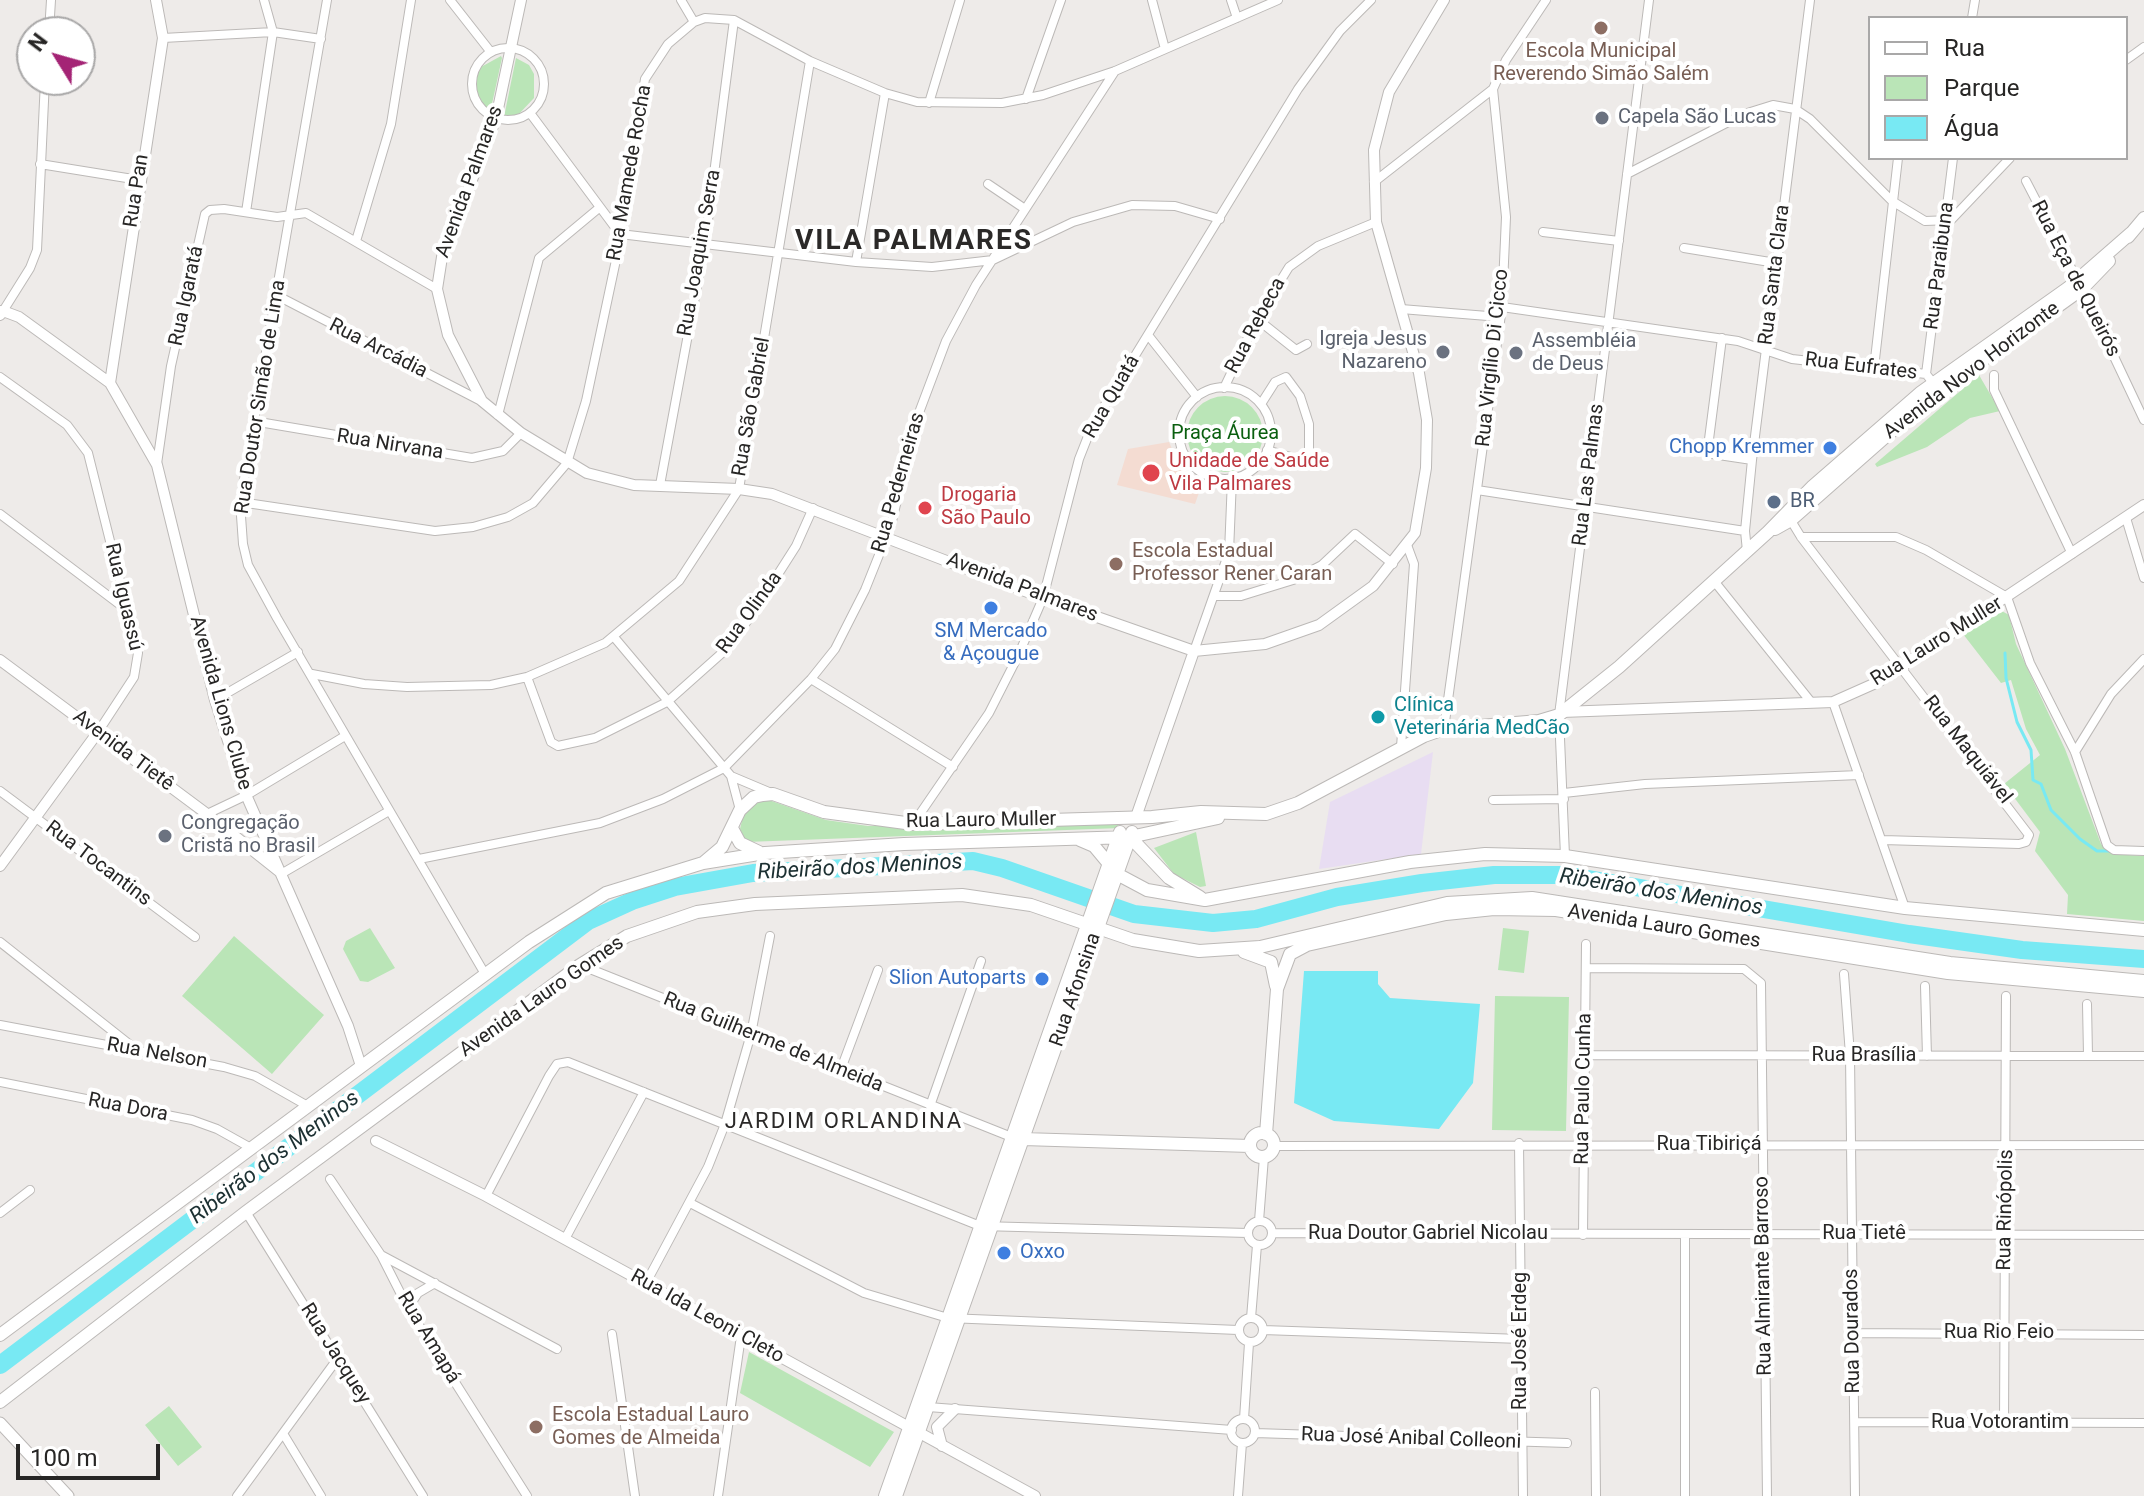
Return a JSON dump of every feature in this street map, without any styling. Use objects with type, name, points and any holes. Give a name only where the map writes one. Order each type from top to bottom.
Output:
[{"type":"main road","name":"Avenida Novo Horizonte","points":[[1560,714],[1768,532],[1921,404],[2080,284],[2144,218]]},
{"type":"main road","name":"Avenida Novo Horizonte","points":[[1789,516],[1920,393],[1930,379],[2080,284]]},
{"type":"main road","name":"Rua Lauro Muller","points":[[773,794],[824,812],[913,824],[1201,812],[1266,814],[1298,803],[1401,747],[1444,729],[1539,721],[1560,714]]},
{"type":"main road","points":[[0,1335],[306,1105],[563,918],[606,893],[703,863],[722,847],[733,830],[740,810],[754,797],[773,794]]},
{"type":"main road","name":"Rua Lauro Muller","points":[[703,863],[765,853],[1124,837],[1197,821],[1253,814]]},
{"type":"main road","name":"Rua Afonsina","points":[[885,1496],[913,1432],[1130,817]]},
{"type":"main road","points":[[733,830],[744,847],[765,853]]},
{"type":"main road","points":[[1073,837],[1094,846],[1113,869],[1147,890],[1205,900],[1410,862],[1485,854],[1565,856],[1905,908],[2144,930]]},
{"type":"main road","points":[[1124,837],[1169,878],[1205,900]]},
{"type":"main road","name":"Avenida Lauro Gomes","points":[[0,1402],[246,1212],[580,965],[627,936],[697,912],[755,904],[962,895],[1031,905],[1094,922],[1172,949],[1235,950],[1292,941],[1447,903],[1532,898],[1962,965],[2144,981]]},
{"type":"main road","name":"Avenida Lauro Gomes","points":[[1277,989],[1290,954],[1307,945],[1446,914],[1512,908],[1577,913],[1997,980],[2144,991]]},
{"type":"main road","name":"Avenida Lauro Gomes","points":[[1235,950],[1271,962],[1277,989]]},
{"type":"main road","points":[[1266,1134],[1255,1136],[1250,1146],[1257,1155],[1264,1157],[1274,1146],[1266,1134],[1277,989]]},
{"type":"main road","name":"Rua Guilherme de Almeida","points":[[1017,1138],[1250,1146]]},
{"type":"main road","name":"Rua Afonsina","points":[[896,1496],[913,1432],[928,1407],[954,1318]]},
{"type":"main road","points":[[0,1423],[68,1496]]},
{"type":"street","name":"Rua Pan","points":[[110,383],[163,38],[156,0]]},
{"type":"street","points":[[246,212],[273,32],[264,0]]},
{"type":"street","name":"Rua Doutor Simão de Lima","points":[[327,0],[240,502],[243,544],[248,565],[485,974]]},
{"type":"street","points":[[356,241],[391,124],[411,0]]},
{"type":"street","points":[[450,0],[490,51]]},
{"type":"street","name":"Avenida Palmares","points":[[521,0],[496,118],[442,257],[437,289],[448,335],[482,401],[521,433],[567,463],[613,481],[772,494],[1043,598],[1194,651],[1265,644],[1302,633],[1357,600],[1393,564],[1415,533],[1422,494],[1427,420],[1401,309],[1376,222],[1373,183],[1376,129],[1389,92],[1444,0]]},
{"type":"street","points":[[681,0],[694,22],[705,18],[734,20],[810,61],[885,93],[929,103],[1026,99],[1115,71],[1278,0]]},
{"type":"street","points":[[929,103],[960,0]]},
{"type":"street","points":[[1026,99],[1061,0]]},
{"type":"street","points":[[1152,0],[1165,49]]},
{"type":"street","points":[[1231,0],[1237,18]]},
{"type":"street","name":"Rua Quatá","points":[[913,824],[994,704],[1043,598],[1084,444],[1298,89],[1358,4],[1371,0]]},
{"type":"street","points":[[1373,183],[1493,89],[1506,60],[1546,0]]},
{"type":"street","name":"Rua Las Palmas","points":[[1565,856],[1560,714],[1649,0]]},
{"type":"street","name":"Rua Santa Clara","points":[[1747,551],[1745,531],[1752,460],[1810,0]]},
{"type":"street","name":"Rua Joaquim Serra","points":[[660,485],[705,243],[734,20]]},
{"type":"street","name":"Rua Mamede Rocha","points":[[240,502],[408,528],[452,530],[524,510],[567,463],[596,360],[645,79],[668,44],[694,22]]},
{"type":"street","points":[[163,38],[273,32],[321,39]]},
{"type":"street","points":[[511,47],[528,52],[542,70],[543,93],[530,113],[519,118],[496,118],[484,112],[472,90],[476,66],[490,51],[511,47]]},
{"type":"street","name":"Rua São Gabriel","points":[[312,674],[364,684],[439,687],[491,685],[527,677],[614,637],[679,581],[739,489],[810,61]]},
{"type":"street","name":"Rua Pederneiras","points":[[419,859],[600,823],[663,799],[724,768],[811,679],[845,631],[887,536],[935,367],[976,285],[1115,71]]},
{"type":"street","name":"Rua Virgílio Di Cicco","points":[[1444,729],[1502,307],[1506,217],[1493,89]]},
{"type":"street","points":[[856,262],[885,93]]},
{"type":"street","points":[[44,96],[37,250],[1,312],[19,317],[110,383]]},
{"type":"street","points":[[1627,174],[1760,107],[1773,105],[1795,109],[1810,119],[1892,201],[1925,221],[1945,223],[2008,160]]},
{"type":"street","points":[[530,113],[620,234],[856,262],[932,267],[993,260],[1073,222],[1132,205],[1175,206],[1220,219]]},
{"type":"street","points":[[1874,368],[1898,160]]},
{"type":"street","name":"Rua Paraibuna","points":[[1930,379],[1953,160]]},
{"type":"street","points":[[40,164],[139,180]]},
{"type":"street","name":"Rua Eça de Queirós","points":[[2026,181],[2080,284],[2144,420]]},
{"type":"street","points":[[988,184],[1025,209]]},
{"type":"street","name":"Rua Igaratá","points":[[157,465],[171,366],[205,214],[215,208],[291,217],[306,213],[437,289]]},
{"type":"street","points":[[498,415],[539,258],[599,208]]},
{"type":"street","name":"Rua Rebeca","points":[[1224,388],[1276,283],[1301,256],[1376,222]]},
{"type":"street","points":[[1543,232],[1619,241]]},
{"type":"street","points":[[1684,248],[1776,263]]},
{"type":"street","name":"Rua Arcádia","points":[[276,295],[482,401]]},
{"type":"street","name":"Rua Eufrates","points":[[1502,307],[1722,338],[1792,359],[1874,368],[1930,379]]},
{"type":"street","points":[[1401,309],[1500,317]]},
{"type":"street","points":[[1257,319],[1296,350],[1307,344]]},
{"type":"street","points":[[1148,335],[1197,397]]},
{"type":"street","points":[[1722,338],[1708,447],[1712,454],[1752,460]]},
{"type":"street","points":[[1994,375],[1994,390],[2072,554]]},
{"type":"street","name":"Rua Iguassú","points":[[0,377],[67,425],[84,443],[128,610],[137,666],[127,690],[0,866]]},
{"type":"street","points":[[1261,404],[1275,382],[1286,377],[1300,396],[1309,424],[1309,451],[1304,461],[1267,450]]},
{"type":"street","name":"Avenida Lions Clube","points":[[110,383],[157,465],[215,700],[247,795],[348,1026],[361,1066]]},
{"type":"street","points":[[1224,388],[1244,392],[1261,404],[1271,431],[1267,450],[1257,466],[1232,479],[1210,477],[1185,457],[1180,425],[1197,397],[1224,388]]},
{"type":"street","name":"Rua Nirvana","points":[[253,421],[472,458],[503,451],[521,433]]},
{"type":"street","name":"Rua Afonsina","points":[[1130,817],[1216,596],[1229,552],[1232,479]]},
{"type":"street","points":[[1477,490],[1745,531]]},
{"type":"street","name":"Rua Lauro Muller","points":[[1560,714],[1833,702],[1878,682],[2144,505]]},
{"type":"street","name":"Rua Olinda","points":[[527,677],[546,731],[558,746],[595,738],[667,702],[722,653],[752,615],[796,546],[813,508]]},
{"type":"street","points":[[0,514],[128,610]]},
{"type":"street","name":"Rua Maquiável","points":[[1789,516],[1801,537],[2021,821],[2029,838],[2024,843],[2008,844],[1883,840]]},
{"type":"street","points":[[2126,518],[2144,578]]},
{"type":"street","points":[[1216,596],[1241,596],[1284,584],[1322,565],[1355,534],[1393,564]]},
{"type":"street","points":[[1801,537],[1896,537],[2007,597],[2030,663],[2075,752],[2105,840],[2112,849],[2144,851]]},
{"type":"street","points":[[1401,747],[1414,564],[1407,545]]},
{"type":"street","points":[[1714,581],[1811,702]]},
{"type":"street","points":[[614,637],[731,776],[773,794]]},
{"type":"street","points":[[215,700],[298,652]]},
{"type":"street","points":[[2075,752],[2111,694],[2144,659]]},
{"type":"street","name":"Avenida Tietê","points":[[0,660],[207,814],[281,874]]},
{"type":"street","points":[[811,679],[953,767]]},
{"type":"street","points":[[1833,702],[1905,908]]},
{"type":"street","points":[[207,814],[247,795],[345,736]]},
{"type":"street","points":[[1493,800],[1564,796],[1645,784],[1859,775]]},
{"type":"street","points":[[731,776],[740,810]]},
{"type":"street","name":"Rua Tocantins","points":[[0,791],[195,937]]},
{"type":"street","points":[[281,874],[389,811]]},
{"type":"street","points":[[646,1283],[690,1203],[725,1124],[751,1034],[770,936]]},
{"type":"street","points":[[0,942],[137,1051]]},
{"type":"street","name":"Rua Paulo Cunha","points":[[1583,1235],[1586,944]]},
{"type":"street","points":[[930,1106],[981,961]]},
{"type":"street","name":"Rua Guilherme de Almeida","points":[[580,965],[1017,1138]]},
{"type":"street","name":"Rua Almirante Barroso","points":[[1586,968],[1744,969],[1761,983],[1767,1496]]},
{"type":"street","points":[[841,1069],[878,970]]},
{"type":"street","name":"Rua Dourados","points":[[1844,974],[1850,1055],[1855,1496]]},
{"type":"street","points":[[1925,986],[1927,1056]]},
{"type":"street","name":"Rua Rinópolis","points":[[2004,1423],[2006,996]]},
{"type":"street","points":[[2087,1004],[2088,1055]]},
{"type":"street","name":"Rua Nelson","points":[[0,1025],[243,1072],[306,1105]]},
{"type":"street","name":"Rua Brasília","points":[[1584,1055],[2144,1056]]},
{"type":"street","points":[[486,1196],[557,1064],[577,1064],[986,1227],[1248,1233]]},
{"type":"street","name":"Rua Dora","points":[[0,1082],[192,1120],[217,1129],[251,1148]]},
{"type":"street","points":[[565,1239],[644,1092]]},
{"type":"street","name":"Rua Ida Leoni Cleto","points":[[376,1141],[486,1196],[1035,1496]]},
{"type":"street","name":"Rua Tibiriçá","points":[[1274,1146],[1519,1143],[2007,1147],[2144,1145]]},
{"type":"street","name":"Rua José Erdeg","points":[[1519,1143],[1523,1496]]},
{"type":"street","points":[[1259,1221],[1264,1157]]},
{"type":"street","name":"Rua Amapá","points":[[330,1179],[381,1255],[408,1308],[527,1496]]},
{"type":"street","points":[[0,1213],[30,1190]]},
{"type":"street","points":[[690,1203],[864,1293],[954,1318],[1238,1330]]},
{"type":"street","name":"Rua Jacquey","points":[[246,1212],[423,1496]]},
{"type":"street","points":[[1259,1221],[1267,1223],[1273,1233],[1268,1243],[1257,1245],[1251,1242],[1248,1233],[1253,1223],[1259,1221]]},
{"type":"street","name":"Rua Doutor Gabriel Nicolau","points":[[1273,1233],[1583,1235]]},
{"type":"street","points":[[1685,1234],[1685,1496]]},
{"type":"street","name":"Rua Tietê","points":[[1583,1235],[2144,1235]]},
{"type":"street","points":[[1251,1318],[1257,1245]]},
{"type":"street","points":[[381,1255],[557,1349]]},
{"type":"street","points":[[408,1308],[418,1293],[435,1283]]},
{"type":"street","points":[[1251,1318],[1261,1323],[1263,1330],[1261,1338],[1249,1343],[1240,1337],[1238,1330],[1244,1320],[1251,1318]]},
{"type":"street","points":[[1263,1330],[1521,1339]]},
{"type":"street","name":"Rua Rio Feio","points":[[1853,1333],[2144,1335]]},
{"type":"street","points":[[612,1334],[635,1496]]},
{"type":"street","points":[[718,1496],[741,1336]]},
{"type":"street","points":[[928,1407],[1232,1430],[1244,1419],[1249,1343]]},
{"type":"street","points":[[237,1496],[338,1358]]},
{"type":"street","points":[[1595,1392],[1596,1496]]},
{"type":"street","points":[[943,1448],[937,1427],[955,1409]]},
{"type":"street","points":[[1232,1430],[1234,1438],[1242,1443],[1249,1441],[1255,1433],[1252,1423],[1244,1419]]},
{"type":"street","name":"Rua Votorantim","points":[[1855,1422],[2144,1423]]},
{"type":"street","name":"Rua José Anibal Colleoni","points":[[1255,1433],[1567,1443]]},
{"type":"street","points":[[284,1435],[321,1496]]},
{"type":"street","points":[[1238,1496],[1242,1443]]},
{"type":"shaded area","name":"Unidade de Saúde Vila Palmares","points":[[1169,442],[1182,472],[1201,487],[1195,504],[1117,485],[1128,449]]},
{"type":"shaded area","points":[[1433,752],[1421,854],[1319,869],[1330,802]]},
{"type":"green space","points":[[501,56],[490,113],[476,97],[476,77],[481,67]]},
{"type":"green space","points":[[516,58],[529,65],[534,74],[534,98],[518,115],[504,117]]},
{"type":"green space","points":[[1979,375],[2000,411],[1970,418],[1927,447],[1877,467],[1875,464]]},
{"type":"green space","name":"Praça Áurea","points":[[1233,396],[1246,402],[1257,413],[1263,434],[1261,449],[1246,466],[1233,472],[1217,472],[1204,466],[1189,449],[1187,426],[1193,413],[1210,398]]},
{"type":"green space","points":[[2000,610],[2009,615],[2016,644],[2065,749],[2101,844],[2112,854],[2144,856],[2144,921],[2067,914],[2068,895],[2035,851],[2040,832],[2004,784],[2040,755],[2026,729],[2011,680],[2001,683],[1963,634]]},
{"type":"green space","points":[[763,798],[826,820],[868,826],[1117,824],[1120,828],[746,842],[740,829],[744,812],[751,803]]},
{"type":"green space","points":[[1196,832],[1206,886],[1200,887],[1174,874],[1154,848]]},
{"type":"green space","points":[[370,928],[395,968],[368,982],[360,981],[343,949],[346,941]]},
{"type":"green space","points":[[1503,928],[1529,931],[1524,973],[1498,970]]},
{"type":"green space","points":[[234,936],[324,1015],[272,1074],[182,996]]},
{"type":"green space","points":[[1495,996],[1569,997],[1566,1131],[1492,1130]]},
{"type":"green space","points":[[749,1352],[894,1432],[870,1467],[740,1393]]},
{"type":"green space","points":[[169,1406],[202,1447],[178,1466],[145,1425]]},
{"type":"water","points":[[1304,971],[1378,971],[1378,984],[1390,998],[1480,1004],[1473,1083],[1439,1129],[1334,1121],[1294,1103]]},
{"type":"waterway","points":[[2005,653],[2006,678],[2017,722],[2031,750],[2033,780],[2041,784],[2051,810],[2080,839],[2097,851],[2109,851]]},
{"type":"waterway","name":"Ribeirão dos Meninos","points":[[0,1365],[588,921],[632,901],[675,887],[753,873],[973,861],[1002,868],[1134,914],[1213,923],[1256,919],[1337,897],[1422,883],[1494,875],[1565,875],[1909,934],[2022,950],[2144,959]]},
{"type":"place","name":"Escola Municipal Reverendo Simão Salém","points":[[1601,28]]},
{"type":"place","name":"Capela São Lucas","points":[[1602,118]]},
{"type":"place","name":"Igreja Jesus Nazareno","points":[[1443,352]]},
{"type":"place","name":"Assembléia de Deus","points":[[1516,353]]},
{"type":"place","name":"Chopp Kremmer","points":[[1830,448]]},
{"type":"place","name":"Unidade de Saúde Vila Palmares","points":[[1151,473]]},
{"type":"place","name":"BR","points":[[1774,502]]},
{"type":"place","name":"Drogaria São Paulo","points":[[925,508]]},
{"type":"place","name":"Escola Estadual Professor Rener Caran","points":[[1116,564]]},
{"type":"place","name":"SM Mercado & Açougue","points":[[991,608]]},
{"type":"place","name":"Clínica Veterinária MedCão","points":[[1378,717]]},
{"type":"place","name":"Congregação Cristã no Brasil","points":[[165,836]]},
{"type":"place","name":"Slion Autoparts","points":[[1042,979]]},
{"type":"place","name":"Oxxo","points":[[1004,1253]]},
{"type":"place","name":"Escola Estadual Lauro Gomes de Almeida","points":[[536,1427]]},
{"type":"district","name":"VILA PALMARES","points":[[914,242]]},
{"type":"district","name":"JARDIM ORLANDINA","points":[[844,1122]]}]
